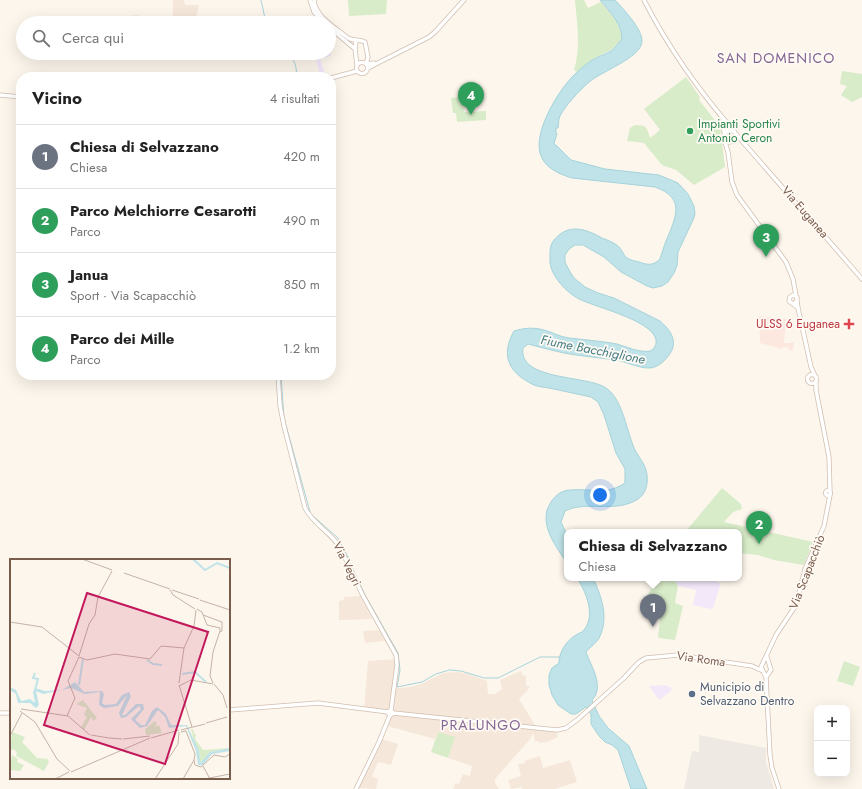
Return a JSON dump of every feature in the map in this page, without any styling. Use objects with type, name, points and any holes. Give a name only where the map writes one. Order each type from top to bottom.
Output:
[{"type":"street","points":[[310,0],[314,12],[318,16]]},
{"type":"street","points":[[314,0],[316,10],[321,16]]},
{"type":"street","points":[[357,66],[362,63],[367,66],[377,63],[429,37],[464,0]]},
{"type":"street","name":"Via Euganea","points":[[644,0],[674,52],[688,73],[719,113],[862,279]]},
{"type":"street","points":[[336,28],[348,38],[356,41],[362,40],[366,44],[368,57],[366,72],[364,74],[360,74],[357,71],[336,77]]},
{"type":"street","points":[[336,33],[355,49]]},
{"type":"street","points":[[356,41],[355,49],[357,71]]},
{"type":"street","points":[[0,95],[16,97]]},
{"type":"street","name":"Via Euganea","points":[[719,113],[723,122],[724,139],[727,141],[738,141],[747,147]]},
{"type":"street","points":[[724,132],[728,130],[735,132],[736,138],[732,141]]},
{"type":"street","name":"Via Scapacchiò","points":[[724,139],[728,151],[732,182],[737,195],[786,262],[793,279],[795,296],[811,368],[816,378],[816,390],[829,457],[830,483],[824,526],[805,569],[796,605],[776,635],[763,664]]},
{"type":"street","name":"Via Scapacchiò","points":[[728,151],[729,144],[732,141]]},
{"type":"street","points":[[793,304],[795,303],[795,296],[790,297],[789,301],[798,308]]},
{"type":"street","name":"Via Scapacchiò","points":[[811,368],[808,380],[816,390]]},
{"type":"street","points":[[810,375],[815,376]]},
{"type":"street","name":"Via Vegri","points":[[278,380],[280,406],[284,426],[305,508],[312,519],[335,540],[340,547],[362,594],[396,655],[397,665],[390,713],[380,742],[356,789]]},
{"type":"street","points":[[810,383],[816,381]]},
{"type":"street","name":"Via Roma","points":[[390,713],[555,730],[562,729],[577,720],[624,678],[639,662],[646,658],[678,655],[752,666],[763,671]]},
{"type":"street","points":[[766,677],[771,668],[767,656]]},
{"type":"street","points":[[769,665],[763,664],[761,668],[766,677],[770,755],[772,768],[779,789]]},
{"type":"street","name":"Via Roma","points":[[752,666],[763,664]]},
{"type":"street","points":[[763,671],[769,673]]},
{"type":"street","points":[[230,710],[318,703],[390,713]]},
{"type":"shaded area","points":[[173,0],[184,0],[185,5],[199,5],[197,16],[173,16]]},
{"type":"shaded area","points":[[316,60],[320,60],[324,72],[319,72]]},
{"type":"shaded area","points":[[759,316],[786,319],[784,343],[794,342],[793,351],[789,350],[789,348],[783,347],[782,349],[760,343]]},
{"type":"shaded area","points":[[676,581],[717,581],[720,583],[713,608],[711,609],[693,605],[696,590],[678,586]]},
{"type":"shaded area","points":[[360,596],[372,619],[339,620],[339,601],[344,600],[344,597]]},
{"type":"shaded area","points":[[379,630],[385,641],[365,643],[363,631]]},
{"type":"shaded area","points":[[398,659],[395,687],[399,688],[421,684],[443,673],[458,672],[487,681],[488,694],[495,694],[502,689],[500,680],[521,671],[523,676],[526,675],[526,686],[530,686],[519,699],[536,727],[555,728],[558,737],[547,742],[540,743],[535,741],[533,733],[530,739],[495,779],[495,783],[499,789],[453,789],[455,783],[459,784],[463,774],[470,776],[472,766],[448,758],[454,738],[438,732],[435,739],[391,727],[385,724],[387,718],[386,714],[364,710],[368,661]]},
{"type":"shaded area","points":[[665,685],[672,688],[670,692],[659,700],[649,686]]},
{"type":"shaded area","points":[[699,735],[766,748],[766,762],[774,789],[684,789],[692,751],[699,752]]},
{"type":"shaded area","points":[[379,738],[398,744],[391,765],[378,762],[372,777],[378,779],[376,789],[354,788]]},
{"type":"shaded area","points":[[540,756],[543,768],[570,760],[577,782],[555,789],[522,789],[522,787],[511,789],[508,780],[521,776],[518,764],[525,763],[524,761]]},
{"type":"green space","points":[[348,0],[387,0],[386,14],[349,16]]},
{"type":"green space","points":[[575,0],[584,0],[588,8],[601,2],[620,28],[622,39],[611,50],[593,59],[577,72],[574,70],[578,44]]},
{"type":"green space","points":[[842,71],[862,74],[862,97],[852,102],[841,95],[847,86],[840,84]]},
{"type":"green space","name":"Impianti Sportivi Antonio Ceron","points":[[686,77],[700,97],[699,100],[721,128],[720,138],[722,142],[725,167],[694,185],[676,170],[662,165],[644,143],[627,141],[630,128],[635,125],[644,126],[647,129],[650,138],[660,130],[644,109]]},
{"type":"green space","points":[[462,97],[464,112],[486,111],[486,120],[457,122],[456,113],[453,113],[451,98]]},
{"type":"green space","points":[[722,488],[741,504],[742,509],[733,512],[724,522],[813,542],[804,565],[774,560],[758,555],[742,553],[742,529],[688,529]]},
{"type":"green space","points":[[655,581],[676,581],[678,586],[675,603],[683,606],[675,640],[659,638],[661,613],[642,606]]},
{"type":"green space","points":[[844,661],[860,667],[853,686],[837,681]]},
{"type":"green space","points":[[438,732],[455,737],[448,758],[431,752]]},
{"type":"water","name":"Fiume Bacchiglione","points":[[600,0],[615,0],[627,14],[639,30],[642,41],[640,47],[628,59],[593,79],[572,99],[560,116],[558,128],[556,128],[557,134],[554,143],[571,160],[605,169],[659,175],[678,183],[688,194],[694,206],[695,214],[678,252],[677,266],[674,273],[668,282],[662,286],[653,288],[647,286],[621,272],[604,257],[583,245],[575,245],[569,249],[565,255],[565,262],[574,278],[585,287],[614,298],[660,321],[666,327],[673,337],[673,346],[672,350],[663,362],[653,368],[645,368],[616,360],[570,354],[528,344],[523,348],[524,359],[531,366],[542,372],[597,384],[606,388],[612,393],[621,408],[632,443],[644,465],[647,475],[645,492],[641,497],[629,503],[620,506],[574,508],[565,511],[561,522],[564,529],[564,558],[548,531],[546,517],[547,510],[553,499],[560,493],[568,490],[599,491],[618,487],[625,483],[625,469],[616,453],[604,415],[598,402],[591,397],[534,385],[525,380],[518,375],[509,363],[508,348],[510,340],[514,331],[536,328],[559,336],[617,344],[642,351],[652,350],[656,344],[655,336],[648,329],[625,316],[579,299],[564,288],[553,273],[550,262],[550,249],[553,241],[560,234],[572,229],[578,229],[590,232],[614,243],[628,259],[645,264],[653,264],[660,259],[673,224],[676,209],[675,203],[665,191],[655,187],[572,178],[562,175],[545,163],[540,153],[539,144],[544,123],[554,101],[561,91],[580,69],[594,59],[611,51],[622,39],[618,23]]},
{"type":"water","points":[[579,581],[594,581],[599,592],[604,614],[603,629],[599,638],[586,652],[594,670],[597,683],[596,695],[592,700],[599,716],[608,728],[629,746],[647,789],[631,789],[618,750],[605,742],[599,736],[591,724],[591,714],[586,707],[576,714],[571,714],[558,705],[552,695],[549,685],[549,675],[552,668],[559,663],[560,655],[566,644],[572,637],[582,632],[588,624],[589,611],[584,590]]},
{"type":"waterway","points":[[261,0],[264,16]]},
{"type":"waterway","points":[[293,60],[296,72]]},
{"type":"waterway","points":[[281,380],[284,418],[310,512]]},
{"type":"waterway","points":[[313,516],[338,538],[350,561]]},
{"type":"waterway","points":[[352,567],[365,595],[398,653],[400,670],[397,687],[422,682],[436,674],[449,670],[461,671],[484,678],[498,678],[540,657],[560,657]]},
{"type":"place","name":"Parco dei Mille","points":[[471,115]]},
{"type":"place","name":"Impianti Sportivi Antonio Ceron","points":[[690,131]]},
{"type":"place","name":"Janua","points":[[766,257]]},
{"type":"place","name":"ULSS 6 Euganea","points":[[849,324]]},
{"type":"place","name":"Parco Melchiorre Cesarotti","points":[[759,544]]},
{"type":"place","name":"Chiesa di Selvazzano","points":[[653,627]]},
{"type":"place","name":"Municipio di Selvazzano Dentro","points":[[692,694]]},
{"type":"district","name":"SAN DOMENICO","points":[[776,58]]},
{"type":"district","name":"PRALUNGO","points":[[481,725]]}]
